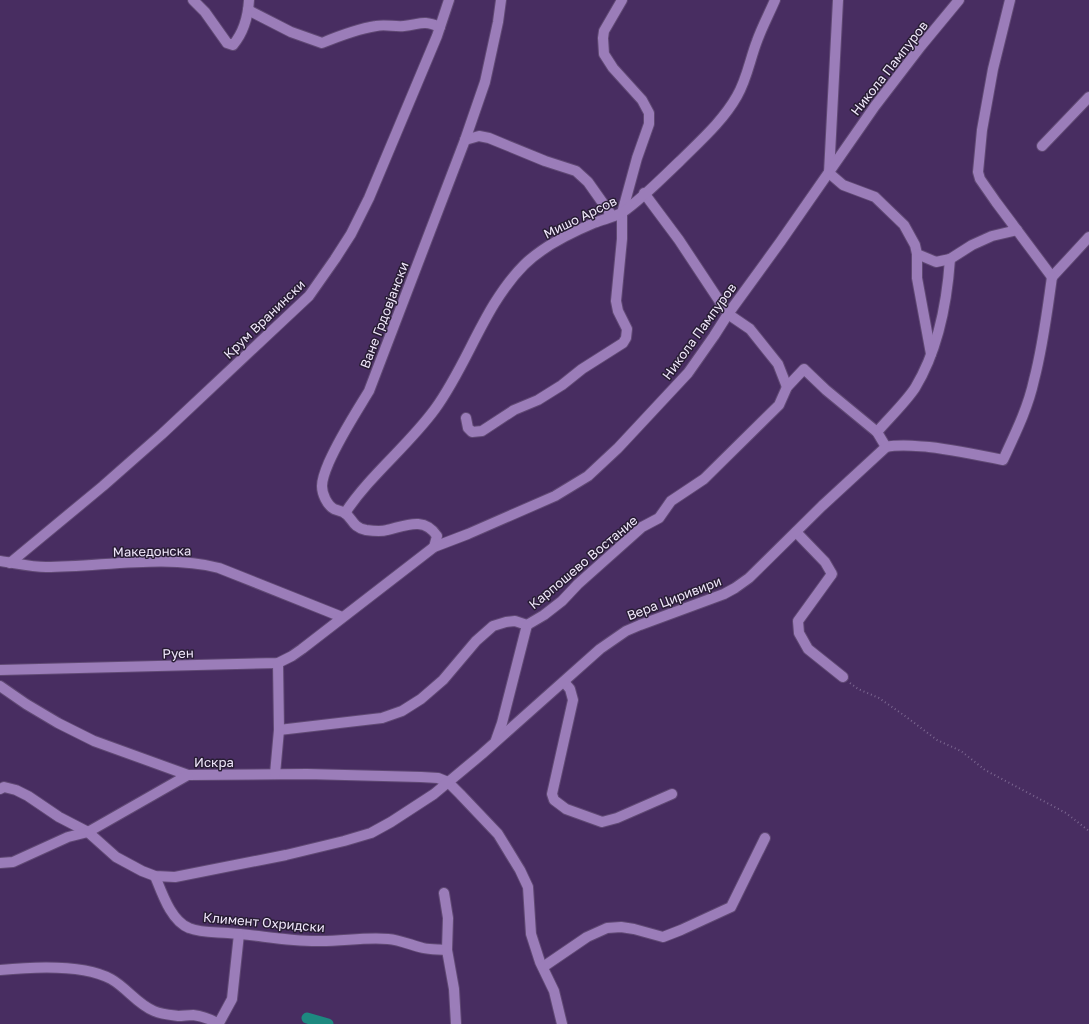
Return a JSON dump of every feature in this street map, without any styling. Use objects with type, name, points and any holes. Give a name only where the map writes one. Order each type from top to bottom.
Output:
[{"type":"street","points":[[193,0],[205,12],[227,42],[233,45],[239,37],[247,17],[248,5],[291,32],[322,43],[344,34],[377,26],[404,26],[427,22],[440,27]]},
{"type":"street","name":"Крум Вранински","points":[[5,562],[103,486],[162,434],[309,296],[336,259],[351,234],[369,198],[450,0]]},
{"type":"street","name":"Ване Грдовјански","points":[[434,547],[437,536],[428,526],[409,524],[387,530],[374,531],[364,530],[354,526],[345,513],[333,508],[326,499],[322,486],[325,472],[348,425],[369,391],[465,140],[485,82],[498,22],[501,0]]},
{"type":"street","points":[[466,418],[468,428],[472,432],[482,431],[514,410],[538,400],[562,385],[582,369],[623,343],[626,338],[627,329],[618,311],[616,302],[622,239],[617,214],[636,158],[650,124],[649,113],[642,100],[616,72],[604,54],[604,31],[622,0]]},
{"type":"street","name":"Мишо Арсов","points":[[345,513],[357,495],[435,409],[497,299],[524,265],[553,242],[617,214],[644,194],[699,141],[729,109],[738,95],[745,79],[757,42],[775,0]]},
{"type":"street","points":[[838,0],[829,173],[843,184],[875,197],[904,225],[915,245],[917,254],[917,278],[931,354]]},
{"type":"street","name":"Никола Пампуров","points":[[342,617],[434,547],[468,534],[555,496],[588,476],[618,448],[688,373],[875,106],[921,46],[959,0]]},
{"type":"street","points":[[1010,0],[993,69],[979,148],[978,172],[980,179],[1052,277]]},
{"type":"street","points":[[1042,146],[1089,97]]},
{"type":"street","points":[[465,140],[479,136],[489,138],[545,161],[576,171],[617,214]]},
{"type":"street","points":[[644,194],[679,240],[728,314],[750,329],[766,347],[778,364],[787,386]]},
{"type":"street","points":[[917,254],[936,262],[950,259],[972,245],[992,236],[1017,230]]},
{"type":"street","points":[[950,259],[947,291],[937,335],[927,367],[914,389],[877,432],[886,447],[906,445],[950,449],[1003,460],[1019,424],[1034,381],[1045,326],[1052,277],[1089,237]]},
{"type":"street","name":"Карпошево Востание","points":[[279,730],[382,718],[402,711],[422,700],[443,680],[476,641],[493,626],[515,621],[527,625],[544,615],[562,601],[578,584],[642,527],[658,518],[671,501],[704,479],[779,405],[787,386],[804,369],[826,390],[877,432]]},
{"type":"street","name":"Вера Циривири","points":[[155,876],[175,877],[286,855],[371,833],[392,822],[448,782],[600,649],[626,631],[724,594],[749,578],[886,447]]},
{"type":"street","points":[[796,532],[826,562],[832,574],[798,621],[799,633],[808,649],[843,677]]},
{"type":"street","name":"Македонска","points":[[5,562],[43,567],[155,562],[187,562],[204,564],[219,568],[342,617]]},
{"type":"street","name":"Руен","points":[[0,670],[278,663],[292,656],[342,617]]},
{"type":"street","points":[[495,742],[502,723],[527,625]]},
{"type":"street","points":[[275,774],[279,730],[278,663]]},
{"type":"street","points":[[564,682],[570,689],[573,700],[552,794],[554,800],[566,809],[602,822],[617,818],[672,794]]},
{"type":"street","name":"Искра","points":[[0,686],[58,723],[94,741],[188,775],[307,774],[421,777],[438,778],[448,782]]},
{"type":"street","points":[[0,863],[13,862],[68,838],[88,832],[188,775]]},
{"type":"street","points":[[448,782],[480,813],[498,834],[520,870],[528,887],[531,934],[543,967],[554,990],[562,1024]]},
{"type":"street","points":[[0,789],[4,788],[16,790],[28,796],[59,817],[88,832],[116,857],[155,876]]},
{"type":"street","points":[[543,967],[587,937],[607,928],[621,927],[634,929],[662,938],[731,907],[765,838]]},
{"type":"street","name":"Климент Охридски","points":[[155,876],[168,907],[180,923],[189,928],[208,932],[280,939],[321,941],[357,938],[388,939],[425,948],[447,950]]},
{"type":"street","points":[[444,893],[448,918],[447,950],[454,989],[456,1024]]},
{"type":"street","points":[[0,970],[23,968],[92,971],[111,979],[124,987],[147,1008],[156,1012],[178,1016],[193,1015],[219,1024],[232,999],[239,934]]},
{"type":"path","points":[[843,677],[858,689],[879,698],[937,740],[961,751],[985,770],[1066,813],[1089,831]]},
{"type":"waterway","points":[[307,1018],[328,1024]]}]
